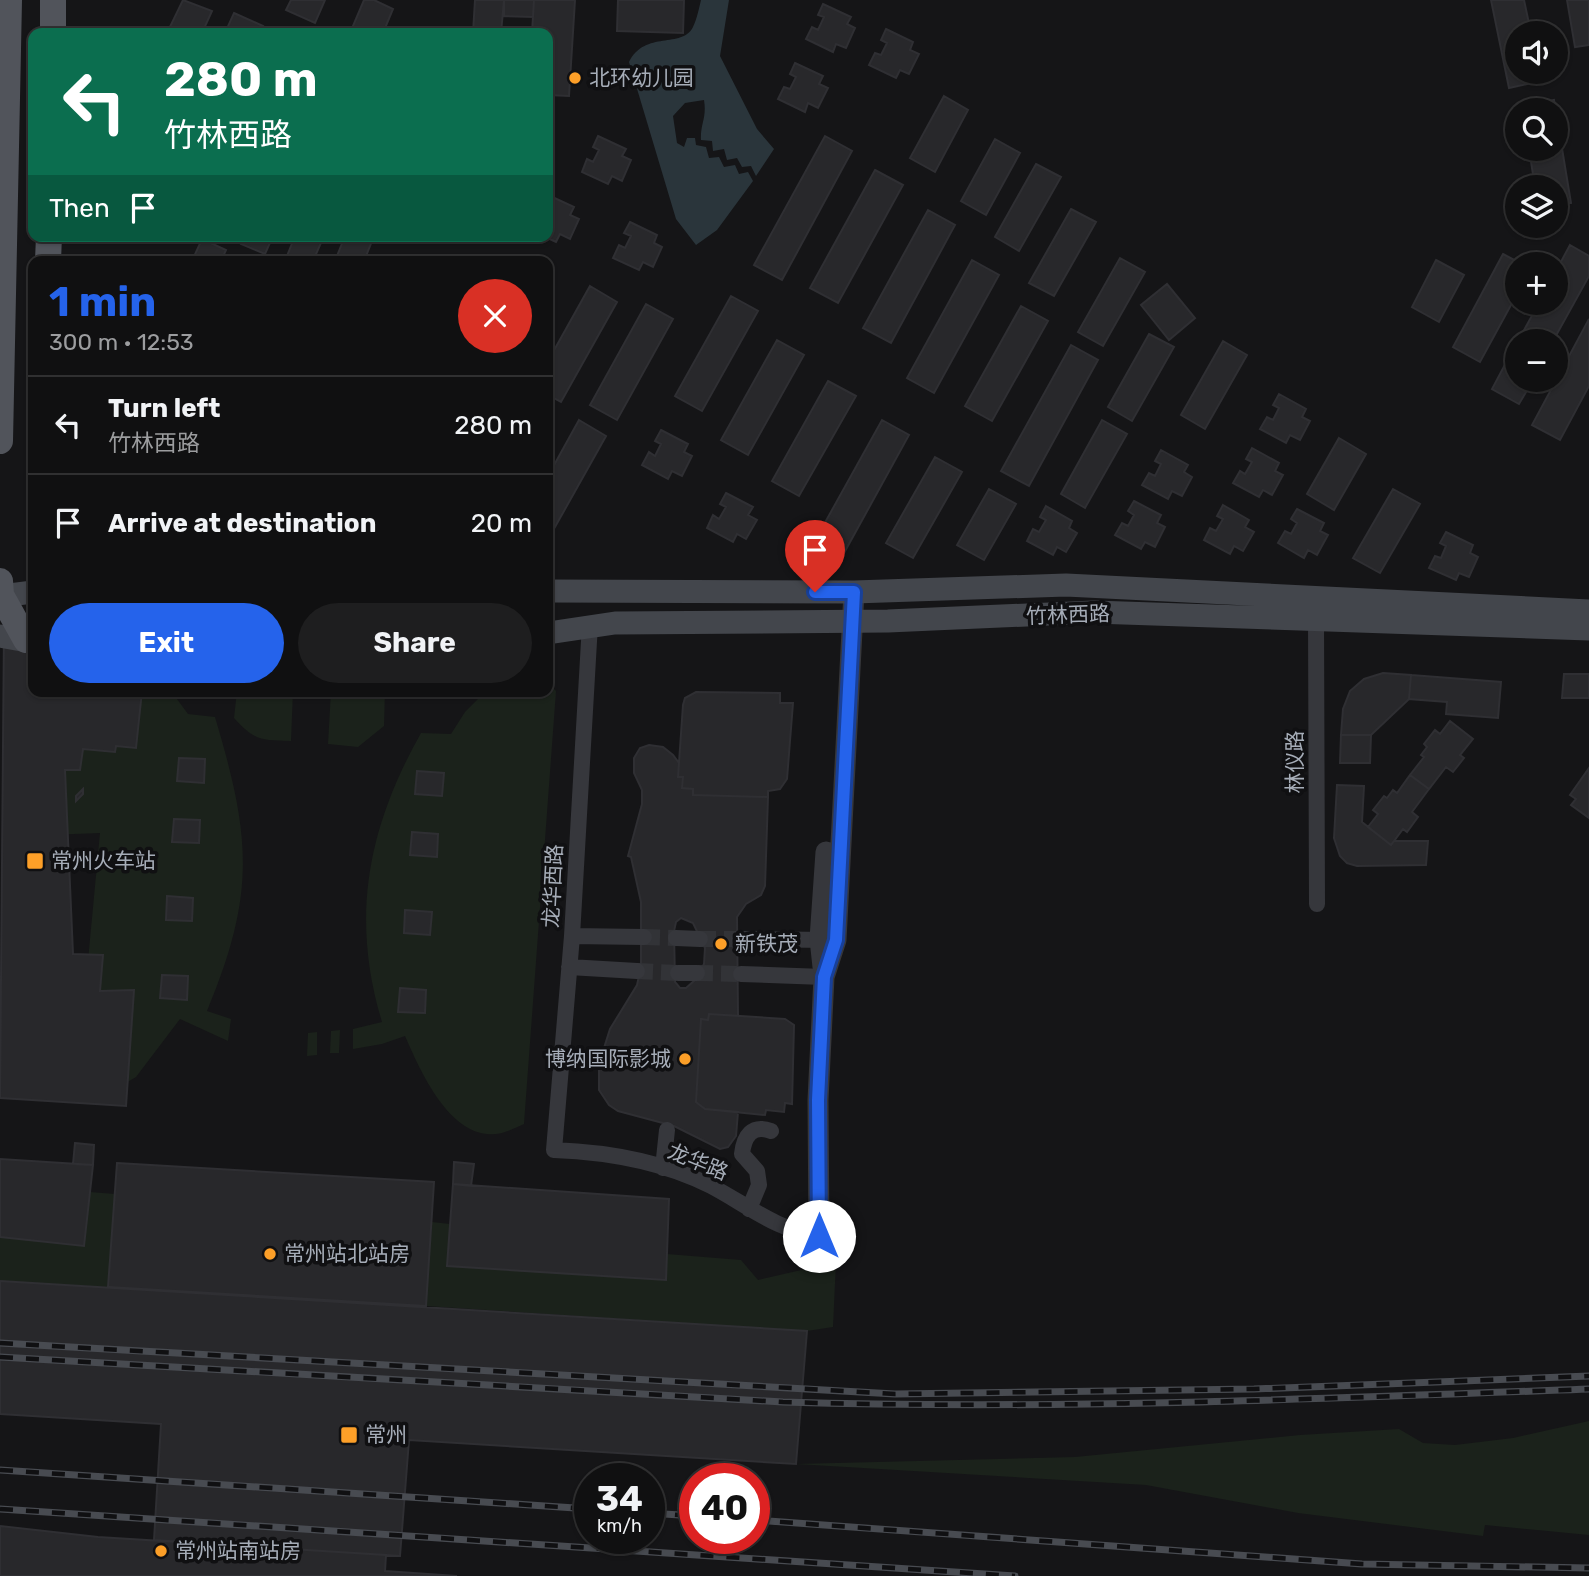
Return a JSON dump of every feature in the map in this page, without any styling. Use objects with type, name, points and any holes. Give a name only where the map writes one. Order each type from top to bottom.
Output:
[{"type":"main road","points":[[0,440],[4,93],[9,0]]},
{"type":"main road","points":[[52,28],[53,0]]},
{"type":"main road","name":"竹林西路","points":[[553,591],[848,592],[1066,585],[1589,611]]},
{"type":"main road","points":[[0,591],[28,592]]},
{"type":"main road","points":[[0,591],[28,628]]},
{"type":"main road","name":"竹林西路","points":[[553,632],[590,624],[847,621],[1094,612],[1589,629]]},
{"type":"main road","points":[[0,636],[28,632]]},
{"type":"street","points":[[0,591],[28,604]]},
{"type":"street","points":[[819,1236],[818,1100],[848,592]]},
{"type":"street","name":"林仪路","points":[[1316,618],[1317,904]]},
{"type":"street","name":"龙华西路","points":[[554,1150],[572,936],[590,624]]},
{"type":"street","points":[[572,936],[644,937]]},
{"type":"street","points":[[676,938],[700,939]]},
{"type":"street","points":[[739,939],[828,940]]},
{"type":"street","points":[[569,967],[637,971]]},
{"type":"street","points":[[678,973],[697,973]]},
{"type":"street","points":[[741,974],[824,977]]},
{"type":"street","points":[[749,1209],[759,1185],[757,1171],[742,1154],[744,1141],[752,1130],[761,1128],[771,1131]]},
{"type":"street","points":[[663,1168],[667,1130]]},
{"type":"street","name":"龙华路","points":[[554,1150],[592,1152],[663,1168],[712,1186],[764,1218],[819,1236]]},
{"type":"shaded area","points":[[701,0],[729,0],[720,56],[757,129],[774,149],[756,176],[751,166],[742,167],[737,158],[727,160],[724,149],[713,151],[712,141],[701,140],[704,100],[685,103],[673,116],[677,143],[684,147],[687,138],[695,138],[696,145],[706,147],[709,158],[719,157],[724,167],[735,165],[739,174],[748,172],[753,181],[717,230],[696,245],[676,219],[629,62],[644,46],[688,34],[693,27]]},
{"type":"shaded area","points":[[553,688],[556,691],[524,1124],[492,1134],[472,1130],[447,1110],[426,1080],[405,1036],[382,1044],[353,1049],[353,1029],[382,1022],[372,983],[366,909],[377,838],[388,803],[421,733],[451,734],[465,712],[480,697],[553,697]]},
{"type":"shaded area","points":[[38,697],[175,697],[188,714],[215,717],[236,797],[243,865],[241,898],[234,932],[207,1011],[231,1019],[228,1041],[180,1019],[136,1077],[105,1095],[87,971],[100,833],[49,835]]},
{"type":"shaded area","points":[[236,697],[293,697],[291,741],[259,738],[234,718]]},
{"type":"shaded area","points":[[331,697],[385,697],[384,726],[358,747],[328,744]]},
{"type":"shaded area","points":[[340,1030],[339,1053],[330,1053],[331,1031]]},
{"type":"shaded area","points":[[317,1032],[317,1055],[307,1056],[308,1033]]},
{"type":"shaded area","points":[[90,1192],[115,1194],[108,1287],[0,1281],[0,1237]]},
{"type":"shaded area","points":[[432,1222],[450,1224],[447,1265],[667,1254],[741,1260],[758,1280],[836,1262],[833,1327],[807,1331],[426,1306]]},
{"type":"shaded area","points":[[1589,1421],[1589,1535],[1485,1525],[1483,1536],[1298,1513],[1146,1485],[796,1464],[1075,1457],[1300,1435],[1399,1429],[1423,1443],[1455,1445],[1513,1438]]},
{"type":"building","points":[[183,0],[212,11],[204,28],[169,28]]},
{"type":"building","points":[[291,0],[325,0],[315,23],[286,10]]},
{"type":"building","points":[[364,0],[374,0],[393,9],[385,28],[352,28]]},
{"type":"building","points":[[475,0],[504,0],[501,28],[473,28]]},
{"type":"building","points":[[504,0],[534,0],[533,17],[504,16]]},
{"type":"building","points":[[534,0],[575,0],[569,96],[553,95],[553,28],[532,28]]},
{"type":"building","points":[[618,0],[684,0],[683,33],[617,31]]},
{"type":"building","points":[[1491,0],[1524,0],[1528,21],[1505,21],[1505,68]]},
{"type":"building","points":[[1567,0],[1589,0],[1589,45],[1575,47]]},
{"type":"building","points":[[823,4],[851,17],[847,24],[855,28],[846,48],[836,44],[833,52],[806,39],[812,27],[818,30],[824,17],[818,15]]},
{"type":"building","points":[[234,13],[263,26],[262,28],[227,28]]},
{"type":"building","points":[[886,29],[913,42],[910,50],[919,54],[909,74],[900,70],[896,78],[869,65],[875,53],[881,55],[887,43],[881,40]]},
{"type":"building","points":[[795,63],[823,76],[819,84],[828,88],[818,108],[808,103],[805,112],[778,99],[784,87],[790,89],[796,77],[790,74]]},
{"type":"building","points":[[1508,84],[1527,84],[1509,88]]},
{"type":"building","points":[[944,96],[968,110],[935,172],[910,158]]},
{"type":"building","points":[[598,136],[626,149],[622,156],[631,160],[622,181],[612,176],[608,184],[582,172],[587,159],[593,162],[599,150],[593,147]]},
{"type":"building","points":[[825,136],[852,151],[782,280],[754,265]]},
{"type":"building","points":[[995,139],[1020,153],[986,215],[961,201]]},
{"type":"building","points":[[1531,161],[1564,161],[1566,175],[1533,175]]},
{"type":"building","points":[[1036,164],[1061,177],[1019,251],[995,237]]},
{"type":"building","points":[[875,170],[903,185],[838,303],[810,288]]},
{"type":"building","points":[[553,197],[574,207],[570,215],[579,219],[570,239],[560,234],[556,242],[553,241]]},
{"type":"building","points":[[1071,209],[1096,222],[1054,296],[1029,283]]},
{"type":"building","points":[[928,210],[955,225],[891,343],[863,328]]},
{"type":"building","points":[[630,222],[657,235],[654,243],[662,247],[653,267],[643,262],[639,270],[613,258],[619,245],[625,248],[631,236],[624,233]]},
{"type":"building","points":[[201,242],[209,242],[226,250],[223,256],[194,256]]},
{"type":"building","points":[[242,242],[270,242],[265,254],[241,244]]},
{"type":"building","points":[[293,242],[321,242],[315,256],[287,256]]},
{"type":"building","points":[[343,242],[372,242],[366,256],[337,256]]},
{"type":"building","points":[[1570,245],[1589,256],[1589,276],[1568,314],[1568,252]]},
{"type":"building","points":[[1503,254],[1505,255],[1506,315],[1480,362],[1453,347]]},
{"type":"building","points":[[1120,258],[1145,272],[1103,346],[1078,332]]},
{"type":"building","points":[[972,260],[999,275],[934,393],[907,378]]},
{"type":"building","points":[[1436,260],[1464,275],[1439,322],[1412,307]]},
{"type":"building","points":[[1167,284],[1195,318],[1169,340],[1141,305]]},
{"type":"building","points":[[590,286],[617,302],[561,402],[553,398],[553,352]]},
{"type":"building","points":[[731,296],[758,311],[702,411],[675,396]]},
{"type":"building","points":[[646,304],[673,319],[617,420],[590,405]]},
{"type":"building","points":[[1021,306],[1048,321],[992,421],[965,406]]},
{"type":"building","points":[[1532,315],[1567,315],[1560,329],[1525,329]]},
{"type":"building","points":[[1589,319],[1589,386],[1560,440],[1532,425],[1550,392],[1568,392],[1568,358]]},
{"type":"building","points":[[1149,334],[1174,347],[1132,421],[1108,407]]},
{"type":"building","points":[[777,340],[804,355],[748,455],[721,440]]},
{"type":"building","points":[[1223,341],[1247,355],[1205,429],[1181,415]]},
{"type":"building","points":[[1071,345],[1098,360],[1029,486],[1001,471]]},
{"type":"building","points":[[1505,365],[1505,392],[1526,392],[1519,404],[1492,389]]},
{"type":"building","points":[[828,381],[856,396],[799,496],[772,481]]},
{"type":"building","points":[[1279,394],[1306,409],[1302,417],[1310,421],[1300,440],[1290,435],[1286,443],[1260,429],[1267,417],[1273,420],[1279,408],[1273,405]]},
{"type":"building","points":[[579,420],[606,436],[553,531],[553,467]]},
{"type":"building","points":[[882,420],[909,435],[844,553],[817,537]]},
{"type":"building","points":[[1102,420],[1127,434],[1085,508],[1061,494]]},
{"type":"building","points":[[661,430],[688,444],[684,452],[692,456],[682,476],[672,471],[668,479],[642,465],[649,452],[655,456],[661,444],[655,441]]},
{"type":"building","points":[[1339,438],[1366,454],[1334,510],[1307,494]]},
{"type":"building","points":[[1252,448],[1279,463],[1275,471],[1283,475],[1272,495],[1263,490],[1259,497],[1233,483],[1240,471],[1245,474],[1252,462],[1246,459]]},
{"type":"building","points":[[1161,450],[1188,465],[1184,472],[1192,477],[1182,496],[1172,491],[1168,499],[1142,485],[1149,473],[1155,476],[1161,464],[1155,461]]},
{"type":"building","points":[[935,457],[962,472],[913,558],[886,543]]},
{"type":"building","points":[[989,489],[1016,504],[984,560],[957,545]]},
{"type":"building","points":[[1393,489],[1420,504],[1380,573],[1353,558]]},
{"type":"building","points":[[726,493],[753,507],[748,515],[757,520],[746,539],[737,534],[733,542],[707,528],[713,515],[719,519],[726,507],[720,504]]},
{"type":"building","points":[[1134,501],[1161,515],[1157,523],[1165,527],[1155,547],[1145,542],[1141,549],[1115,535],[1122,523],[1128,526],[1134,515],[1128,511]]},
{"type":"building","points":[[1223,505],[1249,520],[1245,527],[1254,532],[1243,551],[1234,546],[1230,554],[1204,540],[1210,528],[1216,531],[1223,519],[1217,516]]},
{"type":"building","points":[[1046,506],[1072,521],[1069,528],[1077,533],[1066,552],[1057,547],[1053,555],[1027,541],[1033,529],[1039,532],[1046,520],[1040,517]]},
{"type":"building","points":[[1297,509],[1324,523],[1320,531],[1328,535],[1317,555],[1308,550],[1304,558],[1278,543],[1285,531],[1291,534],[1297,523],[1291,519]]},
{"type":"building","points":[[1446,532],[1473,545],[1470,553],[1478,557],[1469,577],[1459,573],[1456,580],[1429,568],[1435,556],[1441,558],[1446,546],[1440,543]]},
{"type":"building","name":"常州火车站","points":[[4,629],[28,629],[28,697],[141,697],[136,748],[116,746],[115,752],[83,749],[80,770],[65,770],[73,954],[103,955],[100,991],[134,990],[126,1106],[0,1098]]},
{"type":"building","points":[[1383,673],[1411,675],[1409,699],[1371,735],[1341,735],[1343,709],[1350,691],[1364,679]]},
{"type":"building","points":[[1564,674],[1589,674],[1589,698],[1562,698]]},
{"type":"building","points":[[1411,675],[1501,682],[1498,718],[1446,714],[1447,702],[1409,699]]},
{"type":"building","points":[[696,692],[780,693],[780,703],[793,703],[787,779],[780,789],[768,791],[768,797],[693,795],[693,789],[682,788],[683,777],[678,777],[683,705],[685,698]]},
{"type":"building","points":[[1450,721],[1473,739],[1460,755],[1464,758],[1453,772],[1446,767],[1429,789],[1410,775],[1424,757],[1421,755],[1427,747],[1424,744],[1435,730],[1440,734]]},
{"type":"building","points":[[1341,735],[1371,735],[1370,763],[1340,763]]},
{"type":"building","name":"新铁茂","points":[[649,745],[663,747],[673,755],[679,763],[678,777],[683,777],[682,788],[693,789],[693,795],[768,797],[765,886],[761,895],[746,904],[737,917],[738,1016],[709,1014],[708,1020],[701,1019],[696,1102],[705,1109],[738,1112],[736,1136],[728,1147],[720,1149],[674,1126],[618,1111],[609,1105],[599,1090],[599,1064],[610,1029],[637,985],[641,967],[641,902],[631,857],[628,856],[642,804],[642,790],[634,773],[634,758],[640,748]],"holes":[[[681,918],[693,923],[705,948],[704,964],[695,980],[686,988],[680,988],[675,982],[674,931],[676,922]]]},
{"type":"building","points":[[179,758],[205,759],[204,783],[177,781]]},
{"type":"building","points":[[1589,768],[1589,818],[1571,805],[1576,799],[1570,795]]},
{"type":"building","points":[[417,771],[444,773],[442,796],[415,794]]},
{"type":"building","points":[[1410,775],[1429,789],[1412,812],[1418,817],[1407,832],[1403,829],[1391,845],[1368,827],[1378,814],[1373,810],[1384,796],[1387,798],[1393,790],[1397,793]]},
{"type":"building","points":[[1337,785],[1364,786],[1362,822],[1391,845],[1394,841],[1428,841],[1426,865],[1357,866],[1347,863],[1340,856],[1334,838]]},
{"type":"building","points":[[83,789],[83,794],[76,801],[76,796]]},
{"type":"building","points":[[174,819],[200,820],[199,843],[172,842]]},
{"type":"building","points":[[412,832],[438,834],[437,857],[410,855]]},
{"type":"building","points":[[167,896],[193,898],[192,921],[166,920]]},
{"type":"building","points":[[405,910],[432,912],[430,935],[404,933]]},
{"type":"building","points":[[162,975],[188,976],[187,1000],[160,998]]},
{"type":"building","points":[[400,988],[426,990],[425,1013],[398,1012]]},
{"type":"building","points":[[709,1014],[785,1019],[794,1025],[792,1104],[785,1103],[784,1112],[766,1110],[765,1115],[705,1109],[696,1102],[701,1019],[708,1020]]},
{"type":"building","points":[[75,1143],[94,1145],[93,1165],[73,1164]]},
{"type":"building","points":[[0,1159],[93,1165],[84,1246],[0,1237]]},
{"type":"building","points":[[454,1162],[474,1164],[471,1186],[453,1184]]},
{"type":"building","name":"常州站北站房","points":[[117,1163],[434,1182],[426,1306],[108,1287]]},
{"type":"building","points":[[453,1184],[669,1199],[666,1280],[447,1266]]},
{"type":"building","points":[[0,1281],[807,1331],[796,1464],[409,1440],[400,1556],[154,1540],[161,1424],[0,1414]]},
{"type":"building","name":"常州站南站房","points":[[0,1526],[98,1537],[386,1555],[385,1571],[457,1576],[0,1576]]},
{"type":"tunnel","points":[[644,937],[676,938]]},
{"type":"tunnel","points":[[700,939],[739,939]]},
{"type":"tunnel","points":[[637,971],[678,973]]},
{"type":"tunnel","points":[[697,973],[741,974]]},
{"type":"railway","points":[[0,1343],[895,1394],[1254,1389],[1589,1376]]},
{"type":"railway","points":[[0,1357],[783,1402],[1085,1404],[1589,1389]]},
{"type":"railway","points":[[0,1470],[574,1508]]},
{"type":"railway","points":[[0,1509],[1015,1576]]},
{"type":"railway","points":[[665,1514],[679,1515]]},
{"type":"railway","points":[[770,1521],[1362,1564],[1589,1568]]},
{"type":"place","name":"北环幼儿园","points":[[575,78]]},
{"type":"place","name":"常州火车站","points":[[35,861]]},
{"type":"place","name":"新铁茂","points":[[721,944]]},
{"type":"place","name":"博纳国际影城","points":[[685,1059]]},
{"type":"place","name":"常州站北站房","points":[[270,1254]]},
{"type":"place","name":"常州","points":[[349,1435]]},
{"type":"place","name":"常州站南站房","points":[[161,1551]]},
{"type":"route","points":[[815,592],[854,592],[836,940],[824,977],[818,1100],[819,1236]]}]
